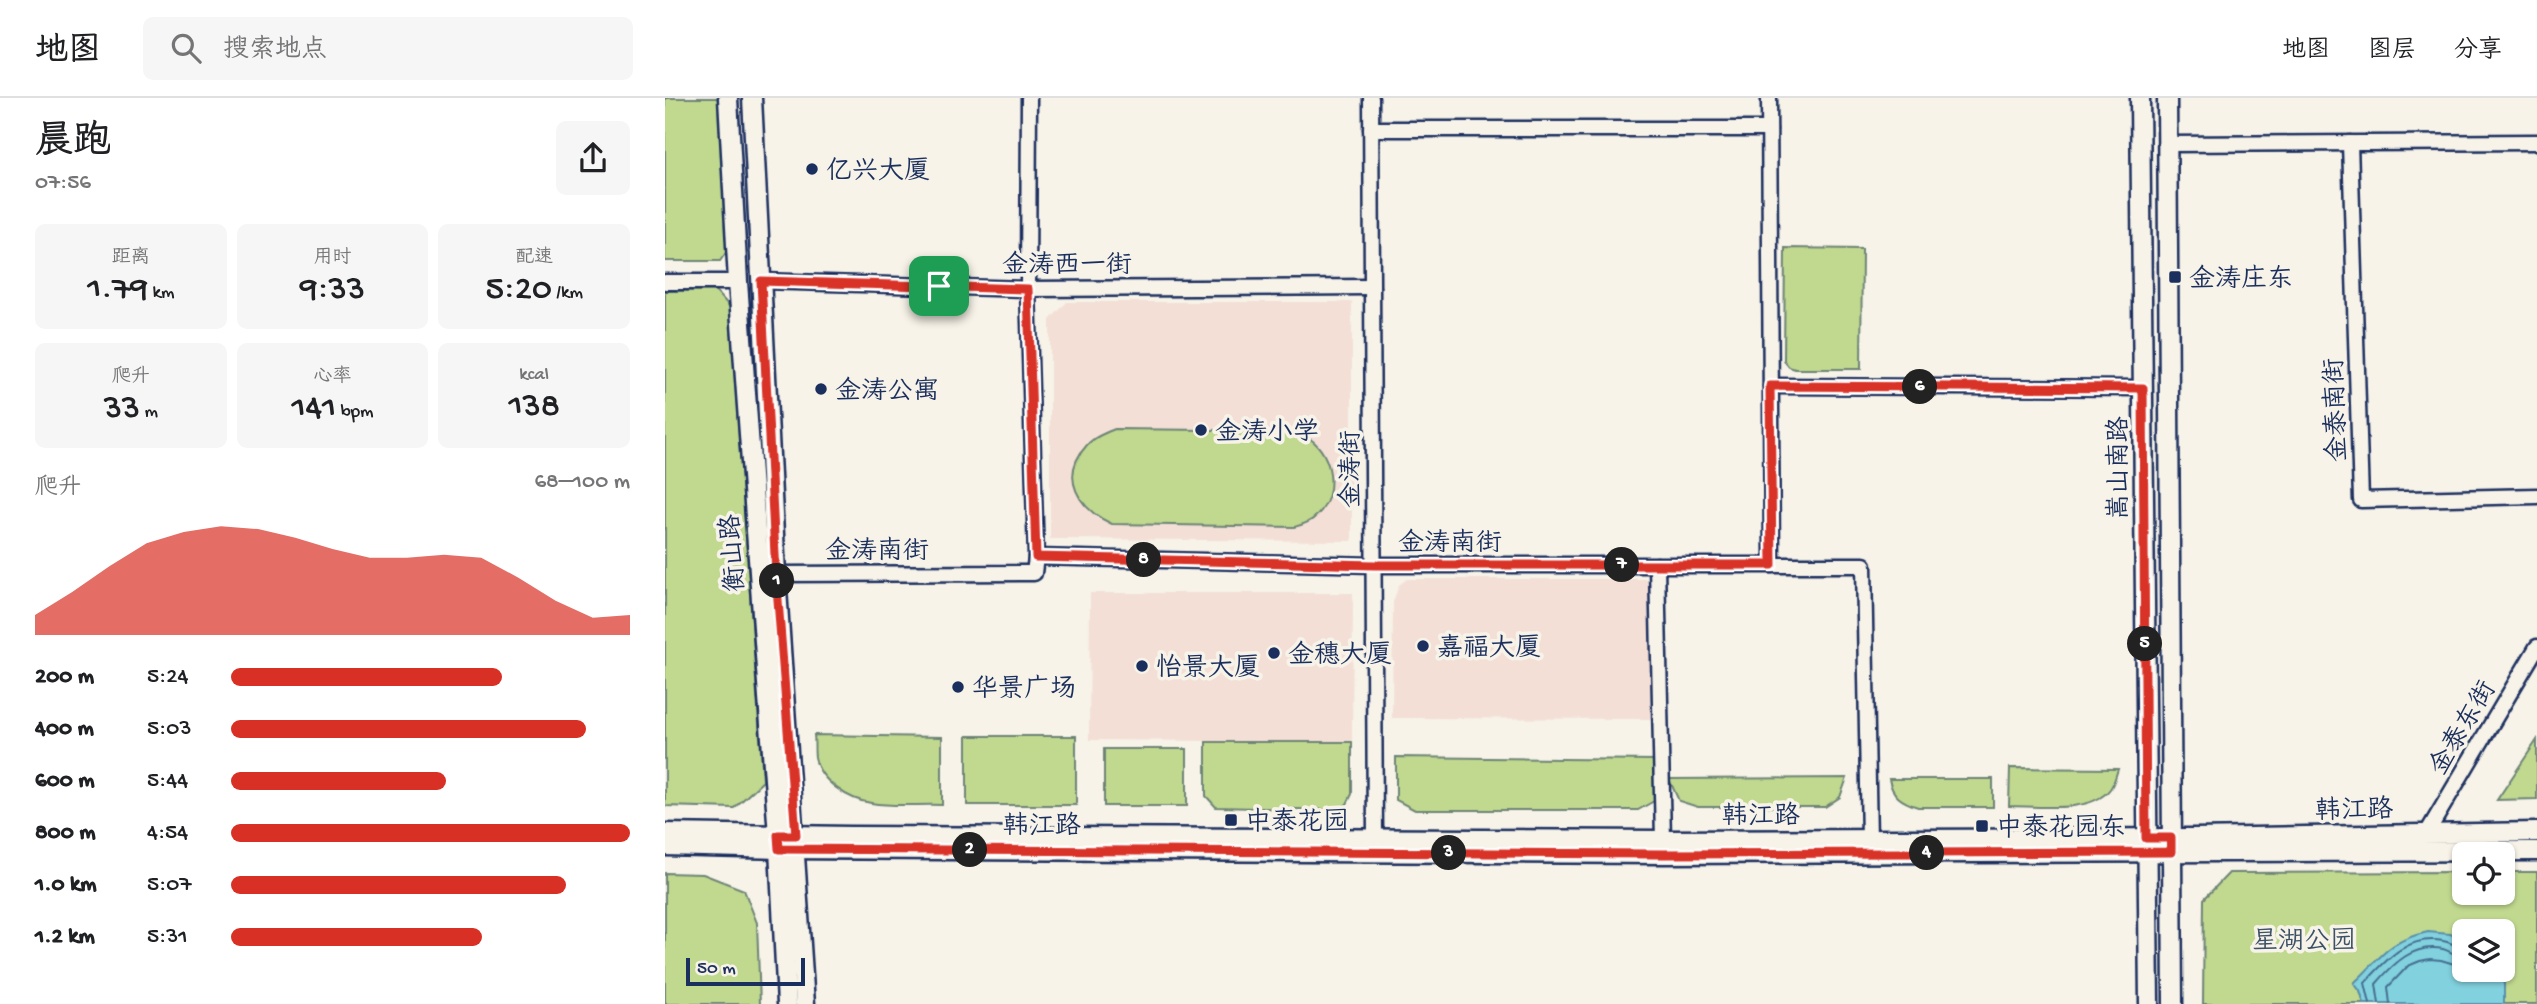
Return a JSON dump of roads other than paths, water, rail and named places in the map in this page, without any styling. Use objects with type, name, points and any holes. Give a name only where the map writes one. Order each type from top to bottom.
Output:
[{"type":"street","name":"衡山路","points":[[728,98],[738,282],[787,842],[805,1004]]},
{"type":"street","name":"衡山路","points":[[752,98],[787,842],[787,1004]]},
{"type":"street","points":[[1029,98],[1028,289],[1036,557]]},
{"type":"street","name":"金涛街","points":[[1371,98],[1376,846]]},
{"type":"street","points":[[1769,98],[1772,565]]},
{"type":"street","name":"嵩山南路","points":[[2140,98],[2149,1004]]},
{"type":"street","points":[[2167,98],[2172,1004]]},
{"type":"street","points":[[1371,129],[1769,129]]},
{"type":"street","points":[[2167,144],[2537,142]]},
{"type":"street","name":"金泰南街","points":[[2350,143],[2361,500],[2537,496]]},
{"type":"street","name":"金涛西一街","points":[[761,281],[1028,289],[1373,287]]},
{"type":"street","points":[[665,282],[738,282]]},
{"type":"street","points":[[1770,386],[2143,388]]},
{"type":"street","name":"金涛南街","points":[[776,574],[1034,573],[1036,557],[1374,565],[1864,565],[1869,839]]},
{"type":"street","points":[[1657,565],[1663,840]]},
{"type":"street","name":"金泰东街","points":[[2427,833],[2537,647]]},
{"type":"street","name":"韩江路","points":[[2171,845],[2427,833],[2537,832]]},
{"type":"street","name":"韩江路","points":[[667,839],[1376,846],[2171,845],[2537,851]]},
{"type":"street","name":"韩江路","points":[[1376,846],[1869,839],[2146,845]]},
{"type":"water","points":[[2428,932],[2452,935],[2452,982],[2503,982],[2504,1004],[2364,1004],[2354,983],[2394,945]]},
{"type":"place","name":"亿兴大厦","points":[[812,169]]},
{"type":"place","name":"金涛庄东","points":[[2175,277]]},
{"type":"place","name":"金涛公寓","points":[[821,389]]},
{"type":"place","name":"金涛小学","points":[[1201,430]]},
{"type":"place","name":"嘉福大厦","points":[[1423,646]]},
{"type":"place","name":"金穗大厦","points":[[1274,653]]},
{"type":"place","name":"怡景大厦","points":[[1142,666]]},
{"type":"place","name":"华景广场","points":[[958,687]]},
{"type":"place","name":"中泰花园","points":[[1231,820]]},
{"type":"place","name":"中泰花园东","points":[[1982,826]]},
{"type":"park label","name":"星湖公园","points":[[2304,939]]}]
